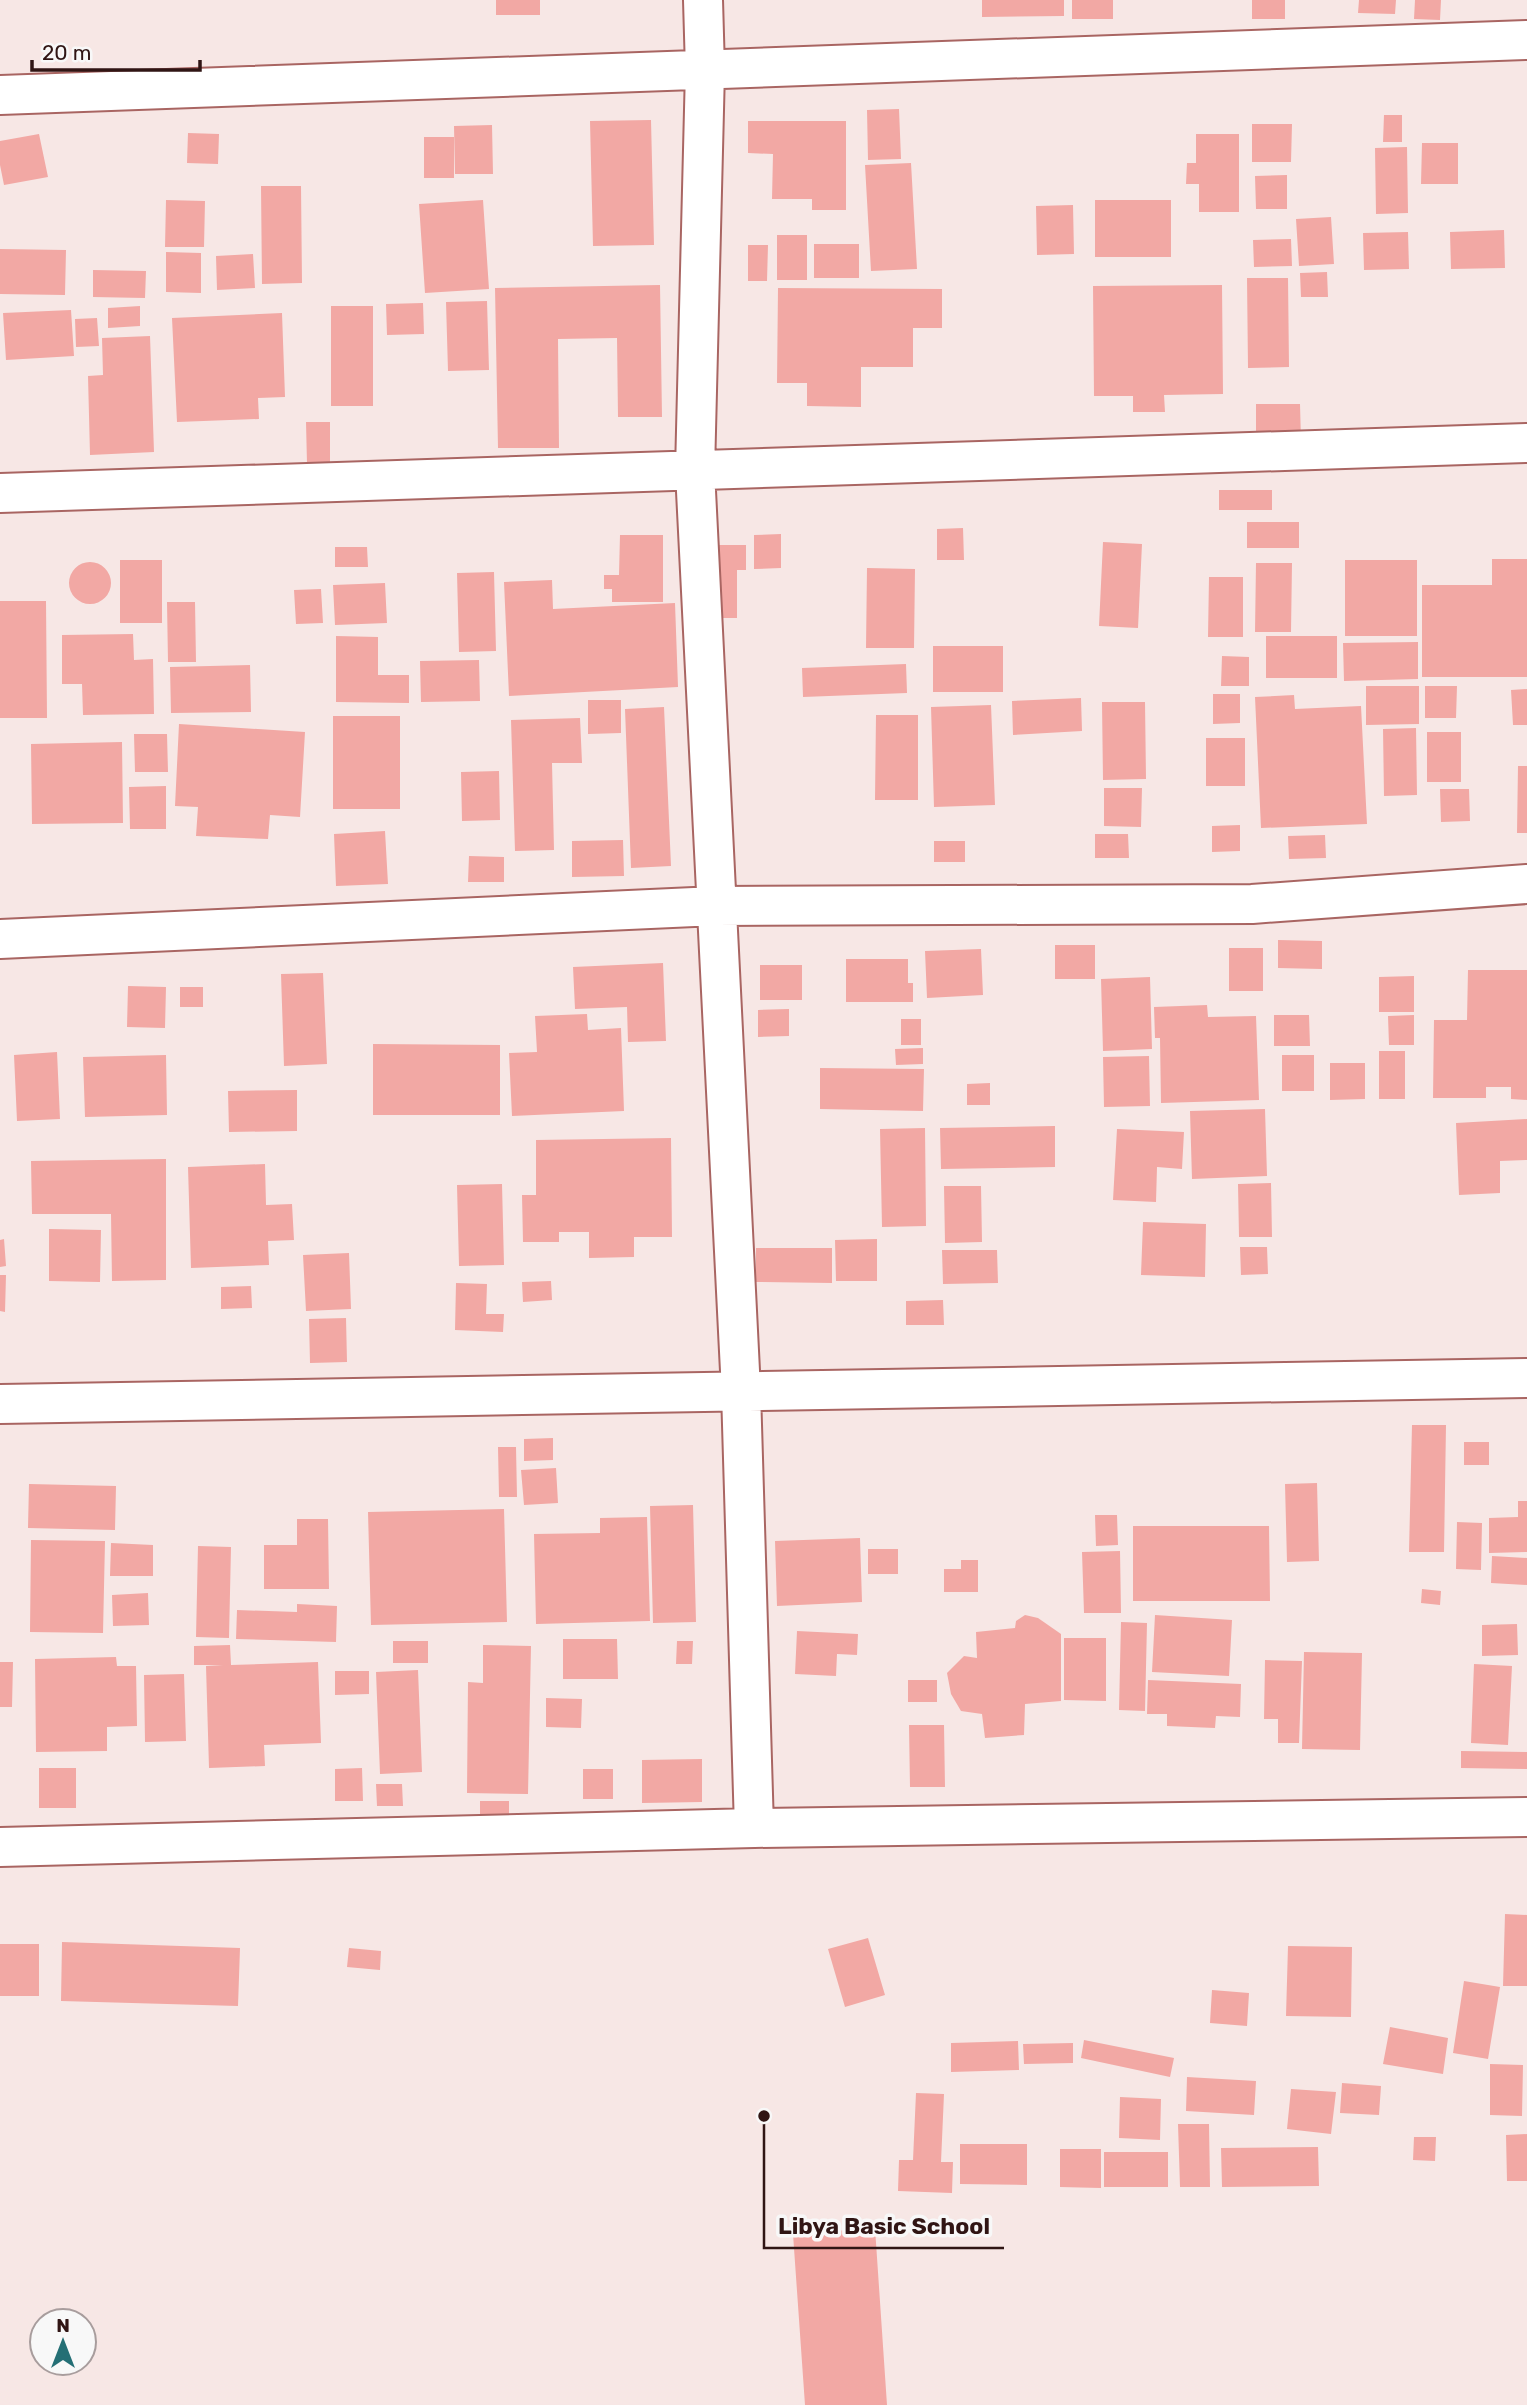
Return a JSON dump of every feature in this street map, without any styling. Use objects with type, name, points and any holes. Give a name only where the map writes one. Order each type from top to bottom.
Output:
[{"type":"street","points":[[703,0],[705,70],[695,471],[741,1391],[754,1828]]},
{"type":"street","points":[[0,95],[1527,40]]},
{"type":"street","points":[[0,493],[1527,443]]},
{"type":"street","points":[[0,939],[716,906],[1251,904],[1527,884]]},
{"type":"street","points":[[0,1404],[1527,1378]]},
{"type":"street","points":[[0,1847],[754,1828],[1527,1818]]},
{"type":"building","points":[[496,0],[540,0],[540,15],[496,15]]},
{"type":"building","points":[[982,0],[1064,0],[1064,16],[982,17]]},
{"type":"building","points":[[1072,0],[1113,0],[1113,19],[1072,19]]},
{"type":"building","points":[[1252,0],[1285,0],[1285,19],[1252,19]]},
{"type":"building","points":[[1359,0],[1396,0],[1395,14],[1358,13]]},
{"type":"building","points":[[1415,0],[1441,0],[1440,20],[1414,19]]},
{"type":"building","points":[[899,109],[901,159],[868,160],[867,110]]},
{"type":"building","points":[[1384,115],[1402,115],[1402,142],[1383,142]]},
{"type":"building","points":[[651,120],[654,245],[593,246],[590,121]]},
{"type":"building","points":[[748,121],[846,121],[846,210],[812,210],[812,199],[772,199],[773,154],[748,153]]},
{"type":"building","points":[[1252,124],[1292,124],[1291,162],[1252,162]]},
{"type":"building","points":[[492,125],[493,174],[455,174],[454,126]]},
{"type":"building","points":[[188,133],[219,134],[218,164],[187,163]]},
{"type":"building","points":[[39,134],[48,177],[4,185],[0,165],[0,141]]},
{"type":"building","points":[[1196,134],[1239,134],[1239,212],[1199,212],[1199,184],[1186,184],[1187,163],[1196,163]]},
{"type":"building","points":[[424,137],[454,137],[454,178],[424,178]]},
{"type":"building","points":[[1422,143],[1458,143],[1458,184],[1421,184]]},
{"type":"building","points":[[1407,147],[1408,213],[1376,214],[1375,148]]},
{"type":"building","points":[[911,163],[917,269],[871,271],[865,165]]},
{"type":"building","points":[[1287,175],[1287,209],[1256,209],[1255,176]]},
{"type":"building","points":[[261,186],[301,186],[302,283],[262,284]]},
{"type":"building","points":[[166,200],[205,201],[204,247],[165,247]]},
{"type":"building","points":[[483,200],[489,289],[425,293],[419,204]]},
{"type":"building","points":[[1095,200],[1171,200],[1171,257],[1095,257]]},
{"type":"building","points":[[1073,205],[1074,254],[1037,255],[1036,206]]},
{"type":"building","points":[[1331,217],[1334,264],[1299,266],[1296,219]]},
{"type":"building","points":[[1504,230],[1505,268],[1451,269],[1450,232]]},
{"type":"building","points":[[1408,232],[1409,269],[1364,270],[1363,233]]},
{"type":"building","points":[[777,235],[807,235],[807,280],[777,280]]},
{"type":"building","points":[[1291,239],[1292,266],[1254,267],[1253,240]]},
{"type":"building","points":[[814,244],[859,244],[859,278],[814,278]]},
{"type":"building","points":[[748,245],[768,245],[767,281],[748,281]]},
{"type":"building","points":[[0,249],[66,250],[65,295],[0,294]]},
{"type":"building","points":[[166,252],[201,253],[201,293],[166,292]]},
{"type":"building","points":[[253,254],[255,288],[217,290],[216,256]]},
{"type":"building","points":[[93,270],[146,271],[145,298],[93,297]]},
{"type":"building","points":[[1327,272],[1328,297],[1301,297],[1300,273]]},
{"type":"building","points":[[1247,278],[1288,278],[1289,367],[1248,368]]},
{"type":"building","points":[[660,285],[662,417],[618,417],[617,338],[558,339],[559,448],[498,448],[495,288]]},
{"type":"building","points":[[1222,285],[1223,394],[1164,395],[1165,412],[1133,412],[1133,396],[1094,396],[1093,286]]},
{"type":"building","points":[[778,288],[942,289],[942,328],[913,328],[913,367],[861,367],[861,407],[807,406],[807,383],[777,383]]},
{"type":"building","points":[[487,301],[489,370],[448,371],[446,302]]},
{"type":"building","points":[[423,303],[424,334],[387,335],[386,304]]},
{"type":"building","points":[[140,306],[140,326],[108,328],[108,308]]},
{"type":"building","points":[[331,306],[373,306],[373,406],[331,406]]},
{"type":"building","points":[[71,310],[74,356],[6,360],[3,313]]},
{"type":"building","points":[[282,313],[285,397],[258,398],[259,419],[177,422],[172,318]]},
{"type":"building","points":[[97,318],[99,346],[76,347],[75,319]]},
{"type":"building","points":[[150,336],[154,452],[90,455],[88,376],[103,375],[102,338]]},
{"type":"building","points":[[1256,404],[1300,404],[1301,441],[1256,441]]},
{"type":"building","points":[[306,422],[330,422],[330,464],[307,464]]},
{"type":"building","points":[[1219,490],[1272,490],[1272,510],[1219,510]]},
{"type":"building","points":[[1247,522],[1299,522],[1299,548],[1247,548]]},
{"type":"building","points":[[963,528],[964,560],[937,560],[937,529]]},
{"type":"building","points":[[781,534],[781,568],[754,569],[754,535]]},
{"type":"building","points":[[620,535],[663,535],[663,602],[612,602],[612,589],[604,589],[604,575],[619,575]]},
{"type":"building","points":[[1103,542],[1142,544],[1138,628],[1099,626]]},
{"type":"building","points":[[705,545],[746,545],[746,570],[737,570],[737,618],[713,618]]},
{"type":"building","points":[[335,547],[367,547],[368,567],[335,567]]},
{"type":"building","points":[[1492,559],[1527,559],[1527,677],[1422,677],[1422,585],[1492,585]]},
{"type":"building","points":[[120,560],[162,560],[162,623],[120,623]]},
{"type":"building","points":[[1345,560],[1417,560],[1417,636],[1345,636]]},
{"type":"building","points":[[90,562],[105,568],[111,583],[105,598],[90,604],[75,598],[69,583],[75,568]]},
{"type":"building","points":[[1256,563],[1292,563],[1291,632],[1255,632]]},
{"type":"building","points":[[867,568],[915,569],[914,648],[866,648]]},
{"type":"building","points":[[494,572],[496,651],[459,652],[457,573]]},
{"type":"building","points":[[1209,577],[1243,577],[1243,637],[1208,637]]},
{"type":"building","points":[[552,580],[553,609],[675,603],[678,687],[509,696],[504,582]]},
{"type":"building","points":[[385,583],[387,623],[335,625],[333,585]]},
{"type":"building","points":[[321,589],[323,623],[296,624],[294,590]]},
{"type":"building","points":[[0,601],[46,601],[47,718],[0,718]]},
{"type":"building","points":[[167,602],[195,602],[196,662],[168,662]]},
{"type":"building","points":[[133,634],[134,660],[153,659],[154,714],[83,715],[82,684],[62,684],[62,635]]},
{"type":"building","points":[[336,636],[378,637],[378,675],[409,675],[409,703],[336,702]]},
{"type":"building","points":[[1266,636],[1337,636],[1337,678],[1266,678]]},
{"type":"building","points":[[1418,642],[1418,679],[1344,681],[1343,643]]},
{"type":"building","points":[[933,646],[1003,646],[1003,692],[933,692]]},
{"type":"building","points":[[1222,656],[1249,657],[1249,686],[1221,686]]},
{"type":"building","points":[[479,660],[480,701],[421,702],[420,661]]},
{"type":"building","points":[[906,664],[907,693],[803,697],[802,668]]},
{"type":"building","points":[[250,665],[251,712],[171,713],[170,667]]},
{"type":"building","points":[[1366,686],[1419,686],[1419,724],[1366,725]]},
{"type":"building","points":[[1425,686],[1457,686],[1456,718],[1425,718]]},
{"type":"building","points":[[1527,689],[1527,725],[1513,725],[1511,690]]},
{"type":"building","points":[[1213,694],[1240,694],[1240,723],[1213,724]]},
{"type":"building","points":[[1294,695],[1295,709],[1361,706],[1367,824],[1261,828],[1255,697]]},
{"type":"building","points":[[1081,698],[1082,731],[1013,735],[1012,701]]},
{"type":"building","points":[[588,700],[621,700],[621,733],[588,734]]},
{"type":"building","points":[[1102,702],[1145,702],[1146,779],[1103,780]]},
{"type":"building","points":[[991,705],[995,805],[934,807],[931,707]]},
{"type":"building","points":[[664,707],[671,866],[631,868],[625,709]]},
{"type":"building","points":[[876,715],[918,715],[918,800],[875,800]]},
{"type":"building","points":[[333,716],[400,716],[400,809],[333,809]]},
{"type":"building","points":[[580,718],[582,763],[552,763],[554,850],[515,851],[511,720]]},
{"type":"building","points":[[179,724],[305,732],[300,817],[270,815],[268,839],[196,836],[198,807],[175,806]]},
{"type":"building","points":[[1416,728],[1417,795],[1384,796],[1383,729]]},
{"type":"building","points":[[1427,732],[1461,732],[1461,782],[1427,782]]},
{"type":"building","points":[[134,734],[167,734],[168,772],[135,772]]},
{"type":"building","points":[[1206,738],[1245,738],[1245,786],[1206,786]]},
{"type":"building","points":[[122,742],[123,823],[32,824],[31,744]]},
{"type":"building","points":[[1518,766],[1527,766],[1527,833],[1517,833]]},
{"type":"building","points":[[499,771],[500,820],[462,821],[461,772]]},
{"type":"building","points":[[166,786],[166,829],[130,829],[129,787]]},
{"type":"building","points":[[1104,788],[1142,788],[1141,827],[1104,826]]},
{"type":"building","points":[[1440,789],[1469,789],[1470,821],[1441,822]]},
{"type":"building","points":[[1240,825],[1240,851],[1212,852],[1212,826]]},
{"type":"building","points":[[385,831],[388,884],[336,886],[334,834]]},
{"type":"building","points":[[1095,834],[1128,834],[1129,858],[1095,858]]},
{"type":"building","points":[[1325,835],[1326,858],[1289,859],[1288,836]]},
{"type":"building","points":[[623,840],[624,876],[572,877],[572,841]]},
{"type":"building","points":[[934,841],[965,841],[965,862],[934,862]]},
{"type":"building","points":[[469,856],[504,857],[504,882],[468,882]]},
{"type":"building","points":[[1278,940],[1322,941],[1322,969],[1278,968]]},
{"type":"building","points":[[1055,945],[1095,945],[1095,979],[1055,979]]},
{"type":"building","points":[[1229,948],[1263,948],[1263,991],[1229,991]]},
{"type":"building","points":[[981,949],[983,995],[927,998],[925,951]]},
{"type":"building","points":[[846,959],[908,959],[908,983],[913,983],[913,1002],[846,1002]]},
{"type":"building","points":[[663,963],[666,1041],[628,1042],[627,1007],[575,1009],[573,967]]},
{"type":"building","points":[[760,965],[802,965],[802,1000],[760,1000]]},
{"type":"building","points":[[1468,970],[1527,970],[1527,1100],[1511,1099],[1511,1087],[1486,1087],[1486,1098],[1433,1098],[1434,1020],[1467,1020]]},
{"type":"building","points":[[323,973],[327,1064],[284,1066],[281,974]]},
{"type":"building","points":[[1414,976],[1414,1012],[1379,1012],[1379,977]]},
{"type":"building","points":[[1150,977],[1152,1049],[1103,1051],[1101,979]]},
{"type":"building","points":[[128,986],[166,987],[165,1028],[127,1027]]},
{"type":"building","points":[[180,987],[203,987],[203,1007],[180,1007]]},
{"type":"building","points":[[1207,1005],[1208,1017],[1256,1016],[1259,1100],[1161,1103],[1160,1038],[1155,1038],[1154,1007]]},
{"type":"building","points":[[789,1009],[789,1036],[758,1037],[758,1010]]},
{"type":"building","points":[[587,1014],[588,1030],[621,1028],[624,1111],[512,1116],[509,1053],[537,1052],[535,1016]]},
{"type":"building","points":[[1274,1015],[1309,1015],[1310,1046],[1274,1046]]},
{"type":"building","points":[[1414,1015],[1414,1045],[1389,1045],[1388,1016]]},
{"type":"building","points":[[901,1019],[921,1019],[921,1045],[901,1045]]},
{"type":"building","points":[[373,1044],[500,1045],[500,1115],[373,1115]]},
{"type":"building","points":[[923,1048],[923,1064],[896,1065],[895,1049]]},
{"type":"building","points":[[1379,1051],[1405,1051],[1405,1099],[1379,1099]]},
{"type":"building","points":[[57,1052],[60,1119],[17,1121],[14,1055]]},
{"type":"building","points":[[166,1055],[167,1115],[85,1117],[83,1057]]},
{"type":"building","points":[[1282,1055],[1314,1055],[1314,1091],[1282,1091]]},
{"type":"building","points":[[1149,1056],[1150,1106],[1104,1107],[1103,1057]]},
{"type":"building","points":[[1330,1063],[1365,1063],[1365,1099],[1330,1100]]},
{"type":"building","points":[[820,1068],[924,1069],[923,1111],[820,1109]]},
{"type":"building","points":[[990,1083],[990,1105],[967,1105],[967,1084]]},
{"type":"building","points":[[297,1090],[297,1131],[229,1132],[228,1091]]},
{"type":"building","points":[[1265,1109],[1267,1176],[1192,1179],[1190,1111]]},
{"type":"building","points":[[1527,1119],[1527,1160],[1500,1161],[1500,1193],[1459,1195],[1456,1123]]},
{"type":"building","points":[[1055,1126],[1055,1167],[941,1169],[940,1128]]},
{"type":"building","points":[[925,1128],[926,1226],[882,1227],[880,1129]]},
{"type":"building","points":[[1117,1129],[1184,1132],[1182,1169],[1157,1167],[1156,1202],[1113,1200]]},
{"type":"building","points":[[671,1138],[672,1237],[634,1237],[634,1257],[589,1258],[589,1232],[559,1232],[559,1242],[523,1242],[522,1195],[536,1195],[536,1140]]},
{"type":"building","points":[[166,1159],[166,1280],[112,1281],[111,1214],[32,1214],[31,1161]]},
{"type":"building","points":[[265,1164],[266,1205],[292,1204],[294,1240],[268,1241],[269,1265],[191,1268],[188,1167]]},
{"type":"building","points":[[1271,1183],[1272,1237],[1239,1237],[1238,1184]]},
{"type":"building","points":[[502,1184],[504,1265],[459,1266],[457,1185]]},
{"type":"building","points":[[944,1186],[981,1186],[982,1242],[945,1243]]},
{"type":"building","points":[[1143,1222],[1206,1224],[1205,1277],[1141,1275]]},
{"type":"building","points":[[49,1229],[101,1230],[100,1282],[49,1281]]},
{"type":"building","points":[[4,1239],[6,1266],[0,1267],[0,1240]]},
{"type":"building","points":[[877,1239],[877,1281],[836,1281],[835,1240]]},
{"type":"building","points":[[1240,1247],[1267,1247],[1268,1274],[1241,1275]]},
{"type":"building","points":[[756,1248],[832,1248],[832,1283],[756,1282]]},
{"type":"building","points":[[942,1250],[997,1250],[998,1283],[943,1284]]},
{"type":"building","points":[[349,1253],[351,1309],[306,1311],[303,1255]]},
{"type":"building","points":[[0,1275],[6,1275],[5,1312],[0,1311]]},
{"type":"building","points":[[551,1281],[552,1300],[523,1302],[522,1282]]},
{"type":"building","points":[[456,1283],[487,1284],[486,1314],[504,1314],[503,1332],[455,1330]]},
{"type":"building","points":[[251,1286],[252,1308],[221,1309],[221,1287]]},
{"type":"building","points":[[943,1300],[944,1325],[906,1325],[906,1301]]},
{"type":"building","points":[[346,1318],[347,1362],[310,1363],[309,1319]]},
{"type":"building","points":[[1412,1425],[1446,1425],[1444,1552],[1409,1552]]},
{"type":"building","points":[[553,1438],[553,1460],[524,1461],[524,1439]]},
{"type":"building","points":[[1464,1442],[1489,1442],[1489,1465],[1464,1465]]},
{"type":"building","points":[[498,1447],[516,1447],[517,1497],[499,1497]]},
{"type":"building","points":[[556,1468],[558,1503],[524,1505],[521,1470]]},
{"type":"building","points":[[1317,1483],[1319,1561],[1287,1562],[1285,1484]]},
{"type":"building","points":[[29,1484],[116,1486],[115,1530],[28,1528]]},
{"type":"building","points":[[1518,1501],[1527,1501],[1527,1552],[1489,1553],[1489,1518],[1518,1517]]},
{"type":"building","points":[[693,1505],[696,1622],[653,1623],[650,1506]]},
{"type":"building","points":[[504,1509],[507,1622],[371,1625],[368,1512]]},
{"type":"building","points":[[1095,1515],[1117,1515],[1118,1545],[1096,1546]]},
{"type":"building","points":[[647,1517],[650,1621],[536,1624],[534,1534],[600,1533],[600,1518]]},
{"type":"building","points":[[297,1519],[328,1519],[329,1589],[264,1589],[264,1545],[297,1545]]},
{"type":"building","points":[[1457,1522],[1482,1523],[1481,1570],[1456,1569]]},
{"type":"building","points":[[1133,1526],[1269,1526],[1270,1601],[1133,1601]]},
{"type":"building","points":[[860,1538],[862,1602],[777,1606],[775,1541]]},
{"type":"building","points":[[31,1540],[105,1541],[103,1633],[30,1632]]},
{"type":"building","points":[[111,1543],[153,1545],[153,1576],[110,1576]]},
{"type":"building","points":[[198,1546],[231,1547],[229,1638],[196,1637]]},
{"type":"building","points":[[868,1549],[898,1549],[898,1574],[868,1574]]},
{"type":"building","points":[[1120,1551],[1121,1613],[1084,1613],[1082,1552]]},
{"type":"building","points":[[1492,1556],[1527,1558],[1527,1585],[1491,1583]]},
{"type":"building","points":[[961,1560],[978,1560],[978,1592],[944,1592],[944,1569],[961,1569]]},
{"type":"building","points":[[1422,1589],[1441,1591],[1440,1605],[1421,1603]]},
{"type":"building","points":[[148,1593],[149,1625],[113,1626],[112,1595]]},
{"type":"building","points":[[297,1604],[337,1606],[336,1642],[236,1639],[237,1610],[297,1612]]},
{"type":"building","points":[[1025,1615],[1038,1618],[1061,1634],[1061,1701],[1025,1704],[1024,1735],[985,1738],[982,1714],[961,1711],[951,1694],[947,1673],[964,1656],[977,1658],[976,1632],[1015,1628],[1016,1621]]},
{"type":"building","points":[[1155,1615],[1232,1620],[1229,1676],[1152,1672]]},
{"type":"building","points":[[1121,1622],[1147,1623],[1145,1711],[1119,1710]]},
{"type":"building","points":[[1517,1624],[1518,1655],[1482,1656],[1482,1625]]},
{"type":"building","points":[[797,1631],[858,1634],[857,1655],[837,1654],[836,1676],[795,1674]]},
{"type":"building","points":[[1064,1638],[1106,1638],[1106,1701],[1064,1700]]},
{"type":"building","points":[[563,1639],[617,1639],[618,1679],[563,1679]]},
{"type":"building","points":[[393,1641],[428,1641],[428,1663],[393,1663]]},
{"type":"building","points":[[677,1641],[693,1641],[692,1664],[676,1664]]},
{"type":"building","points":[[230,1645],[231,1665],[318,1662],[321,1743],[264,1745],[265,1766],[209,1768],[206,1666],[223,1665],[194,1665],[194,1646]]},
{"type":"building","points":[[483,1645],[531,1646],[528,1794],[467,1793],[468,1682],[483,1683]]},
{"type":"building","points":[[1304,1652],[1362,1653],[1360,1750],[1302,1749]]},
{"type":"building","points":[[116,1657],[117,1666],[136,1666],[137,1726],[107,1727],[107,1751],[36,1752],[35,1659]]},
{"type":"building","points":[[1265,1660],[1302,1661],[1299,1743],[1278,1743],[1278,1719],[1264,1719]]},
{"type":"building","points":[[0,1662],[13,1662],[12,1707],[0,1707]]},
{"type":"building","points":[[1474,1664],[1512,1666],[1508,1745],[1471,1743]]},
{"type":"building","points":[[418,1670],[422,1772],[380,1774],[376,1672]]},
{"type":"building","points":[[335,1671],[369,1671],[369,1694],[335,1695]]},
{"type":"building","points":[[184,1674],[186,1741],[145,1742],[144,1675]]},
{"type":"building","points":[[908,1680],[937,1680],[937,1702],[908,1702]]},
{"type":"building","points":[[1148,1680],[1241,1684],[1240,1717],[1216,1716],[1215,1728],[1167,1726],[1167,1714],[1147,1714]]},
{"type":"building","points":[[546,1698],[582,1699],[581,1728],[546,1727]]},
{"type":"building","points":[[909,1725],[944,1725],[945,1787],[910,1787]]},
{"type":"building","points":[[1461,1751],[1527,1752],[1527,1769],[1461,1768]]},
{"type":"building","points":[[702,1759],[702,1802],[642,1803],[642,1760]]},
{"type":"building","points":[[39,1768],[76,1768],[76,1808],[39,1808]]},
{"type":"building","points":[[362,1768],[363,1801],[335,1801],[335,1769]]},
{"type":"building","points":[[583,1769],[613,1769],[613,1799],[583,1799]]},
{"type":"building","points":[[376,1784],[402,1784],[403,1806],[377,1806]]},
{"type":"building","points":[[480,1801],[509,1801],[509,1828],[480,1829]]},
{"type":"building","points":[[1505,1914],[1527,1915],[1527,1986],[1503,1986]]},
{"type":"building","points":[[868,1938],[885,1995],[845,2007],[828,1949]]},
{"type":"building","points":[[62,1942],[240,1948],[238,2006],[61,2001]]},
{"type":"building","points":[[0,1944],[39,1944],[39,1996],[0,1996]]},
{"type":"building","points":[[1288,1946],[1352,1947],[1351,2017],[1286,2016]]},
{"type":"building","points":[[349,1948],[381,1951],[380,1970],[347,1967]]},
{"type":"building","points":[[1464,1981],[1500,1987],[1488,2059],[1453,2053]]},
{"type":"building","points":[[1212,1990],[1249,1993],[1247,2026],[1210,2023]]},
{"type":"building","points":[[1390,2027],[1448,2038],[1443,2074],[1383,2064]]},
{"type":"building","points":[[1084,2040],[1174,2058],[1170,2077],[1081,2058]]},
{"type":"building","points":[[1018,2041],[1019,2070],[951,2072],[951,2043]]},
{"type":"building","points":[[1073,2043],[1073,2063],[1024,2064],[1023,2044]]},
{"type":"building","points":[[1490,2064],[1523,2065],[1522,2116],[1490,2115]]},
{"type":"building","points":[[1187,2077],[1256,2081],[1254,2115],[1186,2111]]},
{"type":"building","points":[[1342,2083],[1381,2086],[1379,2115],[1340,2113]]},
{"type":"building","points":[[1291,2089],[1336,2092],[1331,2134],[1287,2129]]},
{"type":"building","points":[[916,2093],[944,2094],[941,2162],[953,2162],[952,2193],[898,2191],[899,2160],[913,2160]]},
{"type":"building","points":[[1120,2097],[1161,2099],[1160,2140],[1119,2138]]},
{"type":"building","points":[[1178,2124],[1209,2124],[1210,2187],[1180,2187]]},
{"type":"building","points":[[1527,2134],[1527,2181],[1507,2181],[1506,2135]]},
{"type":"building","points":[[1414,2137],[1436,2137],[1435,2161],[1413,2160]]},
{"type":"building","points":[[960,2144],[1027,2144],[1027,2185],[960,2184]]},
{"type":"building","points":[[1318,2147],[1319,2186],[1222,2187],[1221,2148]]},
{"type":"building","points":[[1060,2149],[1101,2149],[1101,2188],[1060,2187]]},
{"type":"building","points":[[1104,2152],[1168,2152],[1168,2187],[1104,2187]]},
{"type":"building","points":[[875,2228],[887,2405],[805,2405],[793,2234]]},
{"type":"place","name":"Libya Basic School","points":[[764,2116]]}]
